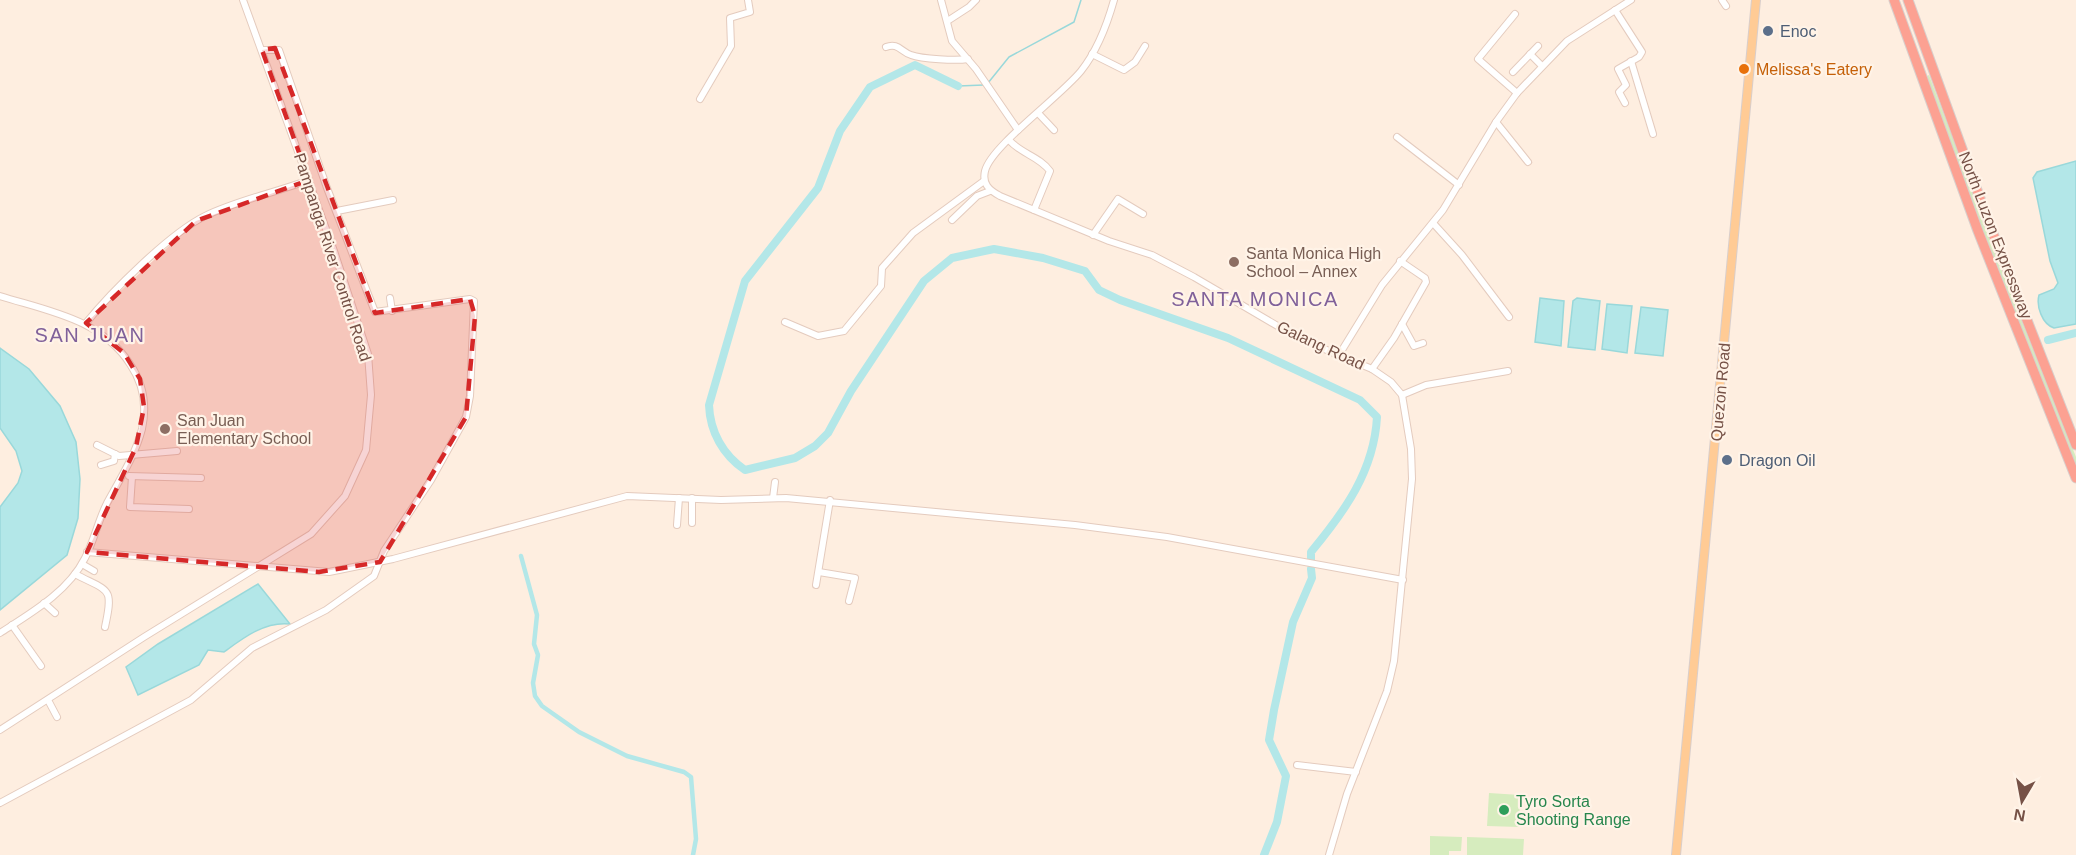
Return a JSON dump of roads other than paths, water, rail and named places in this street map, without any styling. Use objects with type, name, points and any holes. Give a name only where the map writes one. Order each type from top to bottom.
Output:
[{"type":"highway","name":"North Luzon Expressway","points":[[1892,0],[1982,242],[2076,478]]},
{"type":"highway","name":"North Luzon Expressway","points":[[1910,0],[1941,84],[1943,99],[2076,445]]},
{"type":"main road","name":"Quezon Road","points":[[1676,855],[1756,0]]},
{"type":"street","name":"Pampanga River Control Road","points":[[0,730],[144,637],[302,541],[323,523],[345,496],[367,447],[372,386],[368,354],[309,180],[243,0]]},
{"type":"street","points":[[700,99],[731,46],[730,18],[750,12],[748,0]]},
{"type":"street","points":[[941,0],[949,21],[952,41],[983,79],[1018,130]]},
{"type":"street","points":[[949,21],[969,8],[975,0]]},
{"type":"street","points":[[785,322],[818,336],[844,331],[881,286],[882,268],[913,233],[984,181],[988,164],[1009,140],[1066,88],[1092,54],[1113,0]]},
{"type":"street","points":[[1339,355],[1369,305],[1400,261],[1433,223],[1459,185],[1496,122],[1517,93],[1567,40],[1631,0]]},
{"type":"street","points":[[1615,10],[1642,52],[1639,57],[1615,71],[1626,85],[1619,92],[1625,103]]},
{"type":"street","points":[[1515,14],[1478,59],[1517,93]]},
{"type":"street","points":[[886,47],[892,45],[902,48],[915,56],[968,59]]},
{"type":"street","points":[[1092,54],[1124,70],[1135,62],[1145,46]]},
{"type":"street","points":[[1513,72],[1538,46]]},
{"type":"street","points":[[0,802],[191,700],[252,648],[326,610],[367,582],[374,576],[380,562],[466,417],[471,396],[474,301],[470,299],[375,312],[336,211],[279,50],[262,50]]},
{"type":"street","points":[[1530,54],[1542,66]]},
{"type":"street","points":[[1631,60],[1653,134]]},
{"type":"street","points":[[1038,113],[1054,130]]},
{"type":"street","points":[[1496,122],[1528,162]]},
{"type":"street","points":[[1397,137],[1459,185]]},
{"type":"street","points":[[1009,140],[1020,151],[1034,157],[1050,171],[1034,210]]},
{"type":"street","points":[[86,323],[148,261],[190,225],[230,206],[309,180]]},
{"type":"street","points":[[952,220],[977,196],[990,191],[984,181]]},
{"type":"street","name":"Galang Road","points":[[990,191],[1093,235],[1152,255],[1298,338],[1372,369],[1391,382],[1402,395]]},
{"type":"street","points":[[1093,235],[1118,199],[1143,214]]},
{"type":"street","points":[[336,211],[393,200]]},
{"type":"street","points":[[1433,223],[1462,255],[1509,317]]},
{"type":"street","points":[[1372,369],[1426,282],[1425,278],[1400,261]]},
{"type":"street","points":[[0,296],[86,323],[122,350],[138,375],[142,390],[143,421],[132,455],[98,522],[82,564],[75,574],[44,603],[0,633]]},
{"type":"street","points":[[390,298],[392,311]]},
{"type":"street","points":[[1402,324],[1414,346],[1422,343]]},
{"type":"street","points":[[1329,855],[1356,772],[1388,691],[1397,646],[1412,479],[1411,449],[1402,395],[1426,385],[1508,371]]},
{"type":"street","points":[[97,445],[115,454],[132,455],[177,451]]},
{"type":"street","points":[[100,465],[114,461],[115,454]]},
{"type":"street","points":[[123,475],[201,478]]},
{"type":"street","points":[[132,477],[130,507],[189,509]]},
{"type":"street","points":[[773,498],[775,482]]},
{"type":"street","points":[[87,552],[319,572],[380,562],[627,496],[773,498],[830,500],[1167,537],[1403,580]]},
{"type":"street","points":[[677,525],[679,498]]},
{"type":"street","points":[[692,498],[692,523]]},
{"type":"street","points":[[816,585],[830,500]]},
{"type":"street","points":[[82,564],[94,571]]},
{"type":"street","points":[[819,572],[855,578],[849,601]]},
{"type":"street","points":[[75,574],[108,592],[111,599],[105,627]]},
{"type":"street","points":[[44,603],[55,613]]},
{"type":"street","points":[[12,625],[41,666]]},
{"type":"street","points":[[48,700],[57,717]]},
{"type":"street","points":[[1297,765],[1356,772]]},
{"type":"water","points":[[2076,161],[2076,324],[2054,328],[2043,319],[2038,304],[2039,295],[2054,289],[2058,283],[2050,261],[2033,178],[2037,172]]},
{"type":"water","points":[[1540,298],[1564,301],[1561,346],[1535,342]]},
{"type":"water","points":[[1577,298],[1600,301],[1595,350],[1568,347],[1573,301]]},
{"type":"water","points":[[1607,304],[1632,306],[1627,353],[1602,349]]},
{"type":"water","points":[[1641,307],[1668,310],[1663,356],[1635,353]]},
{"type":"water","points":[[0,348],[29,369],[60,406],[76,442],[80,479],[78,518],[67,555],[0,610],[0,507],[18,483],[22,471],[16,451],[0,428]]},
{"type":"water","points":[[258,584],[290,624],[263,628],[224,652],[208,650],[199,665],[138,695],[126,667],[158,644]]},
{"type":"waterway","points":[[988,83],[1009,57],[1074,22],[1081,0]]},
{"type":"waterway","points":[[958,86],[915,65],[870,87],[840,131],[818,188],[745,281],[709,405],[712,424],[724,450],[745,470],[795,458],[815,446],[828,433],[851,391],[924,281],[952,258],[994,249],[1043,258],[1085,271],[1099,290],[1120,300],[1228,338],[1360,400],[1377,417],[1375,437],[1364,473],[1346,506],[1311,552],[1311,561]]},
{"type":"waterway","points":[[958,86],[984,85]]},
{"type":"waterway","points":[[2048,340],[2076,333]]},
{"type":"waterway","points":[[521,556],[537,615],[534,644],[538,655],[533,683],[535,696],[542,706],[579,732],[627,756],[684,772],[691,777],[696,839],[693,855]]},
{"type":"waterway","points":[[1264,855],[1277,822],[1286,776],[1269,740],[1293,622],[1312,578],[1311,569]]},
{"type":"place","name":"Enoc","points":[[1768,31]]},
{"type":"place","name":"Melissa's Eatery","points":[[1744,69]]},
{"type":"place","name":"Santa Monica High School – Annex","points":[[1234,262]]},
{"type":"place","name":"San Juan Elementary School","points":[[165,429]]},
{"type":"place","name":"Dragon Oil","points":[[1727,460]]},
{"type":"place","name":"Tyro Sorta Shooting Range","points":[[1504,810]]},
{"type":"district","name":"SANTA MONICA","points":[[1255,299]]},
{"type":"district","name":"SAN JUAN","points":[[90,335]]}]
